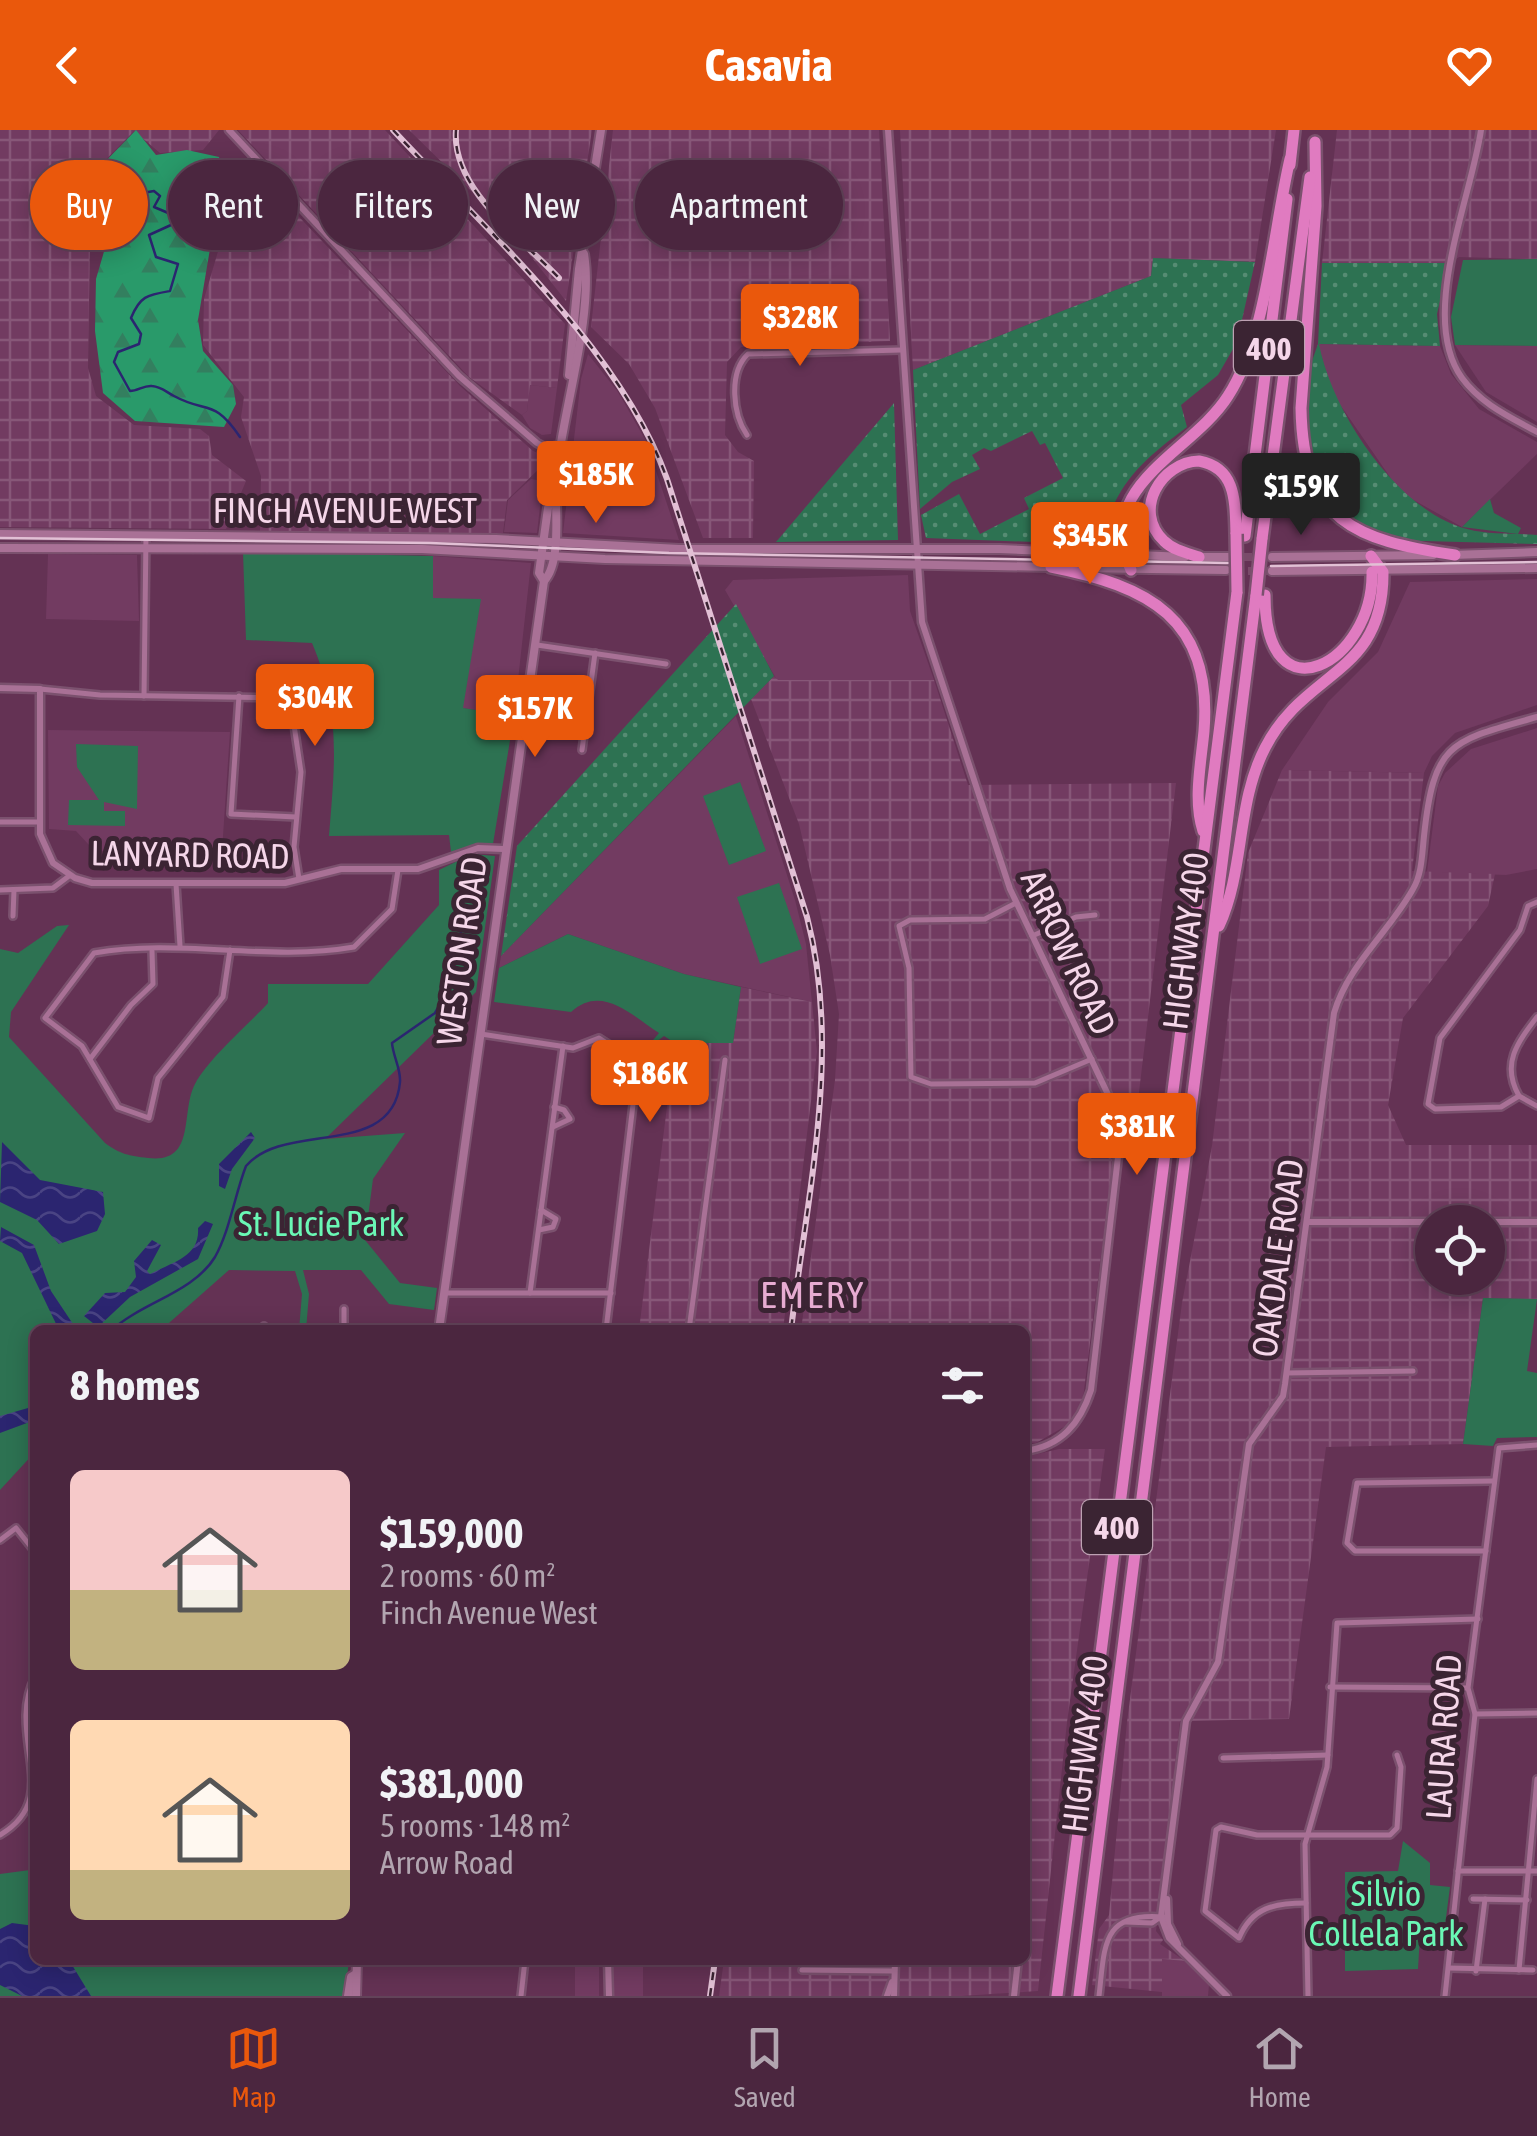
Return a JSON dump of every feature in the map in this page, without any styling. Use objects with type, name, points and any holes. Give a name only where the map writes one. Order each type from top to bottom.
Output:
[{"type":"highway","name":"HIGHWAY 400","points":[[1057,1996],[1294,130]]},
{"type":"highway","points":[[1316,136],[1316,206],[1302,408],[1302,439],[1312,476],[1327,504],[1357,531],[1387,544],[1455,554]]},
{"type":"highway","name":"400","points":[[1261,595],[1262,539],[1316,136]]},
{"type":"highway","points":[[1131,570],[1124,530],[1133,493],[1147,474],[1215,415],[1244,368],[1290,159]]},
{"type":"highway","points":[[1200,557],[1164,541],[1151,520],[1154,492],[1176,467],[1200,461],[1226,475],[1234,496],[1240,535]]},
{"type":"highway","points":[[1214,939],[1225,912],[1252,776],[1264,748],[1284,718],[1366,644],[1382,611],[1378,572],[1371,556]]},
{"type":"highway","points":[[1051,568],[1132,588],[1166,612],[1194,652],[1203,676],[1205,721],[1197,813],[1205,835]]},
{"type":"highway","points":[[1261,595],[1270,646],[1281,660],[1310,667],[1338,654],[1361,626],[1378,572]]},
{"type":"highway","name":"HIGHWAY 400","points":[[1079,1996],[1261,595]]},
{"type":"main road","name":"WESTON ROAD","points":[[439,1325],[502,849],[544,581],[539,573],[549,542],[548,508],[554,497],[558,446],[587,268],[584,254],[601,130]]},
{"type":"main road","name":"FINCH AVENUE WEST","points":[[0,534],[549,542],[679,549],[915,547],[1230,557]]},
{"type":"main road","name":"FINCH AVENUE WEST","points":[[0,548],[426,549],[547,556],[1226,570]]},
{"type":"main road","points":[[1272,557],[1537,552]]},
{"type":"main road","points":[[1272,571],[1537,568]]},
{"type":"main road","points":[[356,1996],[357,1965]]},
{"type":"main road","points":[[348,1996],[351,1977],[356,1974]]},
{"type":"street","points":[[229,130],[459,376],[542,445],[548,442],[558,446]]},
{"type":"street","name":"ARROW ROAD","points":[[888,130],[922,622],[1016,903],[1117,1114],[1122,1141],[1090,1390],[1075,1423],[1062,1438],[1030,1449]]},
{"type":"street","points":[[1481,130],[1446,294],[1444,327],[1455,365],[1476,393],[1537,432]]},
{"type":"street","points":[[747,435],[736,420],[737,371],[748,354],[902,350]]},
{"type":"street","points":[[144,696],[146,535]]},
{"type":"street","points":[[534,645],[666,664]]},
{"type":"street","points":[[582,750],[595,653]]},
{"type":"street","points":[[0,688],[144,696],[284,696],[292,701],[301,772],[294,855],[300,882]]},
{"type":"street","name":"LANYARD ROAD","points":[[40,689],[39,822],[50,858],[69,876],[92,882],[300,882],[341,870],[432,866],[478,848],[502,849]]},
{"type":"street","points":[[239,696],[231,814],[296,817]]},
{"type":"street","name":"OAKDALE ROAD","points":[[1164,1917],[1185,1728],[1218,1662],[1250,1444],[1283,1396],[1334,1012],[1344,985],[1418,882],[1432,778],[1448,751],[1463,740],[1537,717]]},
{"type":"street","points":[[0,822],[39,822]]},
{"type":"street","points":[[230,950],[223,998],[161,1072],[149,1118],[127,1113],[114,1103],[90,1059],[73,1038],[45,1018],[94,953],[180,946],[230,950],[354,947],[392,909],[398,870]]},
{"type":"street","points":[[0,890],[53,888],[69,876]]},
{"type":"street","points":[[176,883],[180,946]]},
{"type":"street","points":[[13,916],[14,890]]},
{"type":"street","points":[[1519,1096],[1501,1106],[1434,1109],[1428,1104],[1440,1038],[1520,930],[1526,909],[1537,902]]},
{"type":"street","points":[[1016,903],[985,919],[910,920],[900,926],[909,968],[911,1077],[917,1083],[931,1084],[1035,1083],[1092,1059]]},
{"type":"street","points":[[1032,936],[1076,916],[1094,915]]},
{"type":"street","points":[[90,1059],[131,1005],[153,984],[152,950]]},
{"type":"street","points":[[1537,1017],[1511,1058],[1510,1074],[1519,1096],[1537,1106]]},
{"type":"street","points":[[478,1034],[580,1047],[599,1038],[633,1056],[640,1068],[607,1325]]},
{"type":"street","points":[[530,1293],[563,1046]]},
{"type":"street","points":[[690,1325],[724,1060]]},
{"type":"street","points":[[552,1127],[570,1120],[564,1110],[554,1107]]},
{"type":"street","points":[[538,1230],[553,1227],[556,1219],[541,1210]]},
{"type":"street","points":[[1307,1222],[1537,1222]]},
{"type":"street","points":[[444,1293],[611,1293]]},
{"type":"street","points":[[344,1309],[344,1325]]},
{"type":"street","points":[[1287,1372],[1413,1371]]},
{"type":"street","points":[[1486,1551],[1354,1551],[1347,1543],[1357,1483],[1494,1481],[1502,1446],[1537,1445]]},
{"type":"street","name":"LAURA ROAD","points":[[1445,1996],[1475,1714],[1468,1688],[1494,1481]]},
{"type":"street","points":[[0,1540],[16,1528],[30,1546]]},
{"type":"street","points":[[1308,1996],[1305,1844],[1328,1755],[1330,1687],[1340,1620],[1478,1620]]},
{"type":"street","points":[[1330,1687],[1468,1688]]},
{"type":"street","points":[[30,1697],[23,1725],[30,1763]]},
{"type":"street","points":[[1475,1714],[1537,1713]]},
{"type":"street","points":[[1223,1758],[1328,1755]]},
{"type":"street","points":[[1306,1903],[1270,1905],[1250,1919],[1236,1939],[1206,1911],[1216,1830],[1220,1827],[1256,1836],[1395,1832],[1401,1767],[1396,1755]]},
{"type":"street","points":[[1519,1970],[1534,1872],[1537,1779]]},
{"type":"street","points":[[0,1836],[24,1816],[30,1802]]},
{"type":"street","points":[[1458,1871],[1534,1872]]},
{"type":"street","points":[[1473,1899],[1527,1900]]},
{"type":"street","points":[[1476,1971],[1484,1899]]},
{"type":"street","points":[[1099,1996],[1106,1940],[1122,1922],[1135,1916],[1164,1917],[1181,1949],[1226,1996]]},
{"type":"street","points":[[521,1996],[524,1965]]},
{"type":"street","points":[[608,1965],[608,1996]]},
{"type":"street","points":[[890,1996],[894,1965]]},
{"type":"street","points":[[1014,1996],[1017,1965]]},
{"type":"street","points":[[1448,1968],[1533,1970]]},
{"type":"street","points":[[802,1970],[893,1976]]},
{"type":"street","points":[[1216,1982],[1217,1996]]},
{"type":"shaded area","points":[[0,130],[219,130],[203,150],[160,153],[134,131],[106,160],[30,160],[28,209],[30,250],[90,250],[88,368],[96,396],[134,425],[200,429],[209,436],[212,455],[246,481],[226,529],[0,527]]},
{"type":"shaded area","points":[[238,130],[385,130],[413,160],[318,160],[318,216],[298,194],[298,160],[266,160]]},
{"type":"shaded area","points":[[409,130],[592,130],[587,160],[488,160],[488,207],[468,188],[468,160],[440,160]]},
{"type":"shaded area","points":[[613,130],[879,130],[890,341],[741,347],[727,362],[725,435],[738,452],[754,461],[753,538],[703,538],[655,408],[629,364],[591,327],[600,250],[615,250],[615,160],[610,160]]},
{"type":"shaded area","points":[[900,130],[1276,130],[1255,262],[1154,258],[1151,276],[913,370]]},
{"type":"shaded area","points":[[1337,130],[1537,130],[1537,259],[1459,257],[1449,263],[1322,263]]},
{"type":"shaded area","points":[[298,216],[318,237],[318,250],[331,250],[460,386],[533,451],[550,458],[507,500],[503,533],[377,537],[260,532],[261,476],[241,417],[244,397],[203,345],[204,299],[218,250],[298,250]]},
{"type":"shaded area","points":[[468,219],[488,241],[488,250],[496,250],[565,324],[557,388],[530,385],[527,411],[522,415],[469,377],[350,250],[468,250]]},
{"type":"shaded area","points":[[526,250],[574,250],[566,301]]},
{"type":"shaded area","points":[[1318,344],[1440,346],[1451,374],[1479,409],[1537,442],[1537,454],[1462,527],[1401,493],[1332,393]]},
{"type":"shaded area","points":[[1455,345],[1537,346],[1537,422],[1486,392]]},
{"type":"shaded area","points":[[588,354],[618,392],[646,441],[679,540],[563,533],[581,379]]},
{"type":"shaded area","points":[[530,385],[557,388],[551,434],[542,435],[530,428],[522,415],[527,411]]},
{"type":"shaded area","points":[[531,479],[543,481],[537,533],[504,532],[508,500]]},
{"type":"shaded area","points":[[48,554],[137,555],[139,621],[46,619]]},
{"type":"shaded area","points":[[433,556],[531,563],[514,716],[462,708],[433,598]]},
{"type":"shaded area","points":[[908,575],[910,611],[934,680],[777,680],[725,590],[733,580]]},
{"type":"shaded area","points":[[1537,579],[1537,705],[1455,733],[1432,756],[1424,773],[1282,770],[1328,702],[1378,652],[1410,582]]},
{"type":"shaded area","points":[[774,676],[778,680],[934,680],[968,785],[1176,783],[1133,1142],[1115,1145],[1083,1398],[1069,1424],[1036,1443],[1030,1443],[1030,1325],[802,1325],[835,1080],[839,1014],[830,955],[799,824],[751,699]]},
{"type":"shaded area","points":[[736,716],[795,900],[806,944],[812,1002],[684,974],[568,934],[499,968],[501,956]]},
{"type":"shaded area","points":[[1537,728],[1537,869],[1506,875],[1427,872],[1438,786],[1445,773],[1471,749]]},
{"type":"shaded area","points":[[48,730],[230,732],[222,851],[105,852],[89,845],[76,831],[49,829]]},
{"type":"shaded area","points":[[1282,770],[1424,773],[1412,871],[1495,874],[1488,906],[1403,1018],[1388,1105],[1406,1145],[1537,1145],[1537,1299],[1483,1298],[1463,1444],[1326,1447],[1289,1719],[1180,1721],[1156,1931],[1163,1940],[1160,1944],[1185,1961],[1162,1959],[1162,1992],[1092,1985],[1099,1929],[1109,1915],[1127,1722],[1182,1303],[1212,1146],[1248,853]]},
{"type":"shaded area","points":[[741,987],[812,1002],[817,1052],[784,1325],[640,1325],[675,1043],[733,1043]]},
{"type":"shaded area","points":[[1059,1449],[1105,1449],[1067,1722],[1038,1991],[961,1996],[719,1996],[723,1965],[1030,1965],[1030,1456]]},
{"type":"shaded area","points":[[1162,1959],[1185,1961],[1209,1985],[1208,1996],[1162,1996]]},
{"type":"shaded area","points":[[575,1965],[599,1965],[599,1996],[575,1996]]},
{"type":"shaded area","points":[[612,1965],[643,1965],[643,1996],[613,1996]]},
{"type":"green space","points":[[136,130],[156,155],[187,150],[219,157],[219,160],[168,160],[168,250],[210,250],[198,320],[203,351],[233,385],[236,404],[224,427],[135,421],[103,393],[95,331],[96,279],[104,250],[148,250],[148,160],[107,160]]},
{"type":"green space","points":[[1153,258],[1255,262],[1237,342],[1218,375],[1181,405],[1187,427],[1145,461],[1124,486],[1102,536],[1088,544],[926,538],[921,515],[959,494],[980,534],[1029,509],[1024,498],[1063,478],[1045,443],[1040,445],[1032,431],[991,451],[984,448],[972,455],[980,469],[952,482],[920,509],[913,370],[1151,276]]},
{"type":"green space","points":[[1537,259],[1537,346],[1455,345],[1451,317],[1463,260]]},
{"type":"green space","points":[[1322,263],[1449,263],[1437,314],[1440,346],[1319,344],[1326,371],[1353,428],[1393,480],[1416,502],[1441,519],[1467,529],[1537,535],[1537,544],[1387,540],[1341,514],[1320,485],[1308,444],[1307,375],[1318,344]]},
{"type":"green space","points":[[894,403],[898,540],[776,542]]},
{"type":"green space","points":[[1490,499],[1494,513],[1521,528],[1518,534],[1462,527]]},
{"type":"green space","points":[[243,552],[433,556],[433,598],[481,599],[463,708],[514,716],[493,844],[451,852],[449,835],[329,836],[334,738],[321,668],[312,643],[246,640]]},
{"type":"green space","points":[[736,604],[774,676],[501,956],[517,846]]},
{"type":"green space","points":[[76,744],[138,746],[137,809],[104,802],[104,811],[125,811],[125,826],[68,825],[69,800],[99,800],[77,767]]},
{"type":"green space","points":[[740,782],[766,851],[729,865],[703,796]]},
{"type":"green space","name":"St. Lucie Park","points":[[472,854],[495,856],[476,992],[325,1139],[405,1133],[373,1179],[365,1240],[400,1283],[437,1288],[434,1310],[389,1304],[361,1270],[303,1270],[309,1294],[306,1325],[299,1325],[302,1294],[295,1271],[229,1270],[167,1325],[30,1325],[30,1457],[0,1490],[0,949],[18,953],[57,926],[69,925],[11,1012],[9,1037],[105,1143],[130,1155],[163,1158],[180,1145],[191,1095],[201,1074],[268,1003],[268,984],[368,984],[439,905],[439,870]]},
{"type":"green space","points":[[779,883],[802,949],[760,964],[737,897]]},
{"type":"green space","points":[[568,934],[684,974],[741,987],[733,1043],[675,1043],[664,1036],[643,1052],[659,1033],[616,1005],[594,1001],[571,1012],[494,1002],[499,968]]},
{"type":"green space","points":[[1483,1298],[1537,1299],[1527,1371],[1537,1373],[1537,1437],[1497,1438],[1493,1446],[1463,1444]]},
{"type":"green space","name":"Silvio Collela Park","points":[[1403,1841],[1430,1863],[1430,1885],[1450,1887],[1444,1933],[1420,1935],[1418,1969],[1345,1971],[1345,1872],[1398,1871]]},
{"type":"green space","points":[[30,1870],[30,1965],[348,1965],[345,1996],[0,1996],[0,1874]]},
{"type":"water","points":[[251,1132],[255,1138],[232,1169],[225,1189],[219,1186],[219,1164]]},
{"type":"water","points":[[2,1142],[40,1180],[103,1192],[105,1214],[97,1231],[59,1244],[37,1220],[0,1202]]},
{"type":"water","points":[[205,1221],[213,1224],[198,1259],[130,1297],[100,1325],[84,1316],[105,1293],[125,1292],[136,1277],[134,1261],[152,1240],[161,1245],[147,1271],[150,1274],[189,1252],[198,1228]]},
{"type":"water","points":[[1,1227],[34,1245],[51,1291],[74,1325],[57,1325],[22,1253],[0,1241]]},
{"type":"water","points":[[30,1407],[30,1422],[0,1433],[0,1416]]},
{"type":"water","points":[[12,1923],[30,1925],[30,1965],[72,1965],[91,1996],[22,1996],[0,1985],[0,1929]]},
{"type":"waterway","points":[[148,192],[160,196],[154,207],[173,215],[171,225],[149,235],[156,257],[178,264],[170,291],[141,301],[131,318],[141,334],[139,344],[118,352],[114,362],[130,391],[155,387],[210,409],[223,417],[240,437]]},
{"type":"waterway","points":[[119,1325],[206,1269],[225,1235],[246,1166],[264,1152],[286,1144],[358,1131],[378,1122],[393,1106],[400,1077],[392,1043],[435,1013],[449,989],[464,917]]},
{"type":"tunnel","points":[[1232,557],[1272,557]]},
{"type":"tunnel","points":[[1236,571],[1272,571]]},
{"type":"tram line","points":[[0,538],[430,543],[669,553],[1229,563]]},
{"type":"tram line","points":[[1271,566],[1537,562]]},
{"type":"railway","points":[[393,130],[508,250],[585,338],[646,431],[667,479],[807,917],[817,968],[822,1071],[792,1325]]},
{"type":"railway","points":[[456,130],[457,152],[477,192],[509,230],[559,278]]},
{"type":"railway","points":[[710,1996],[714,1965]]},
{"type":"district","name":"EMERY","points":[[813,1294]]}]
